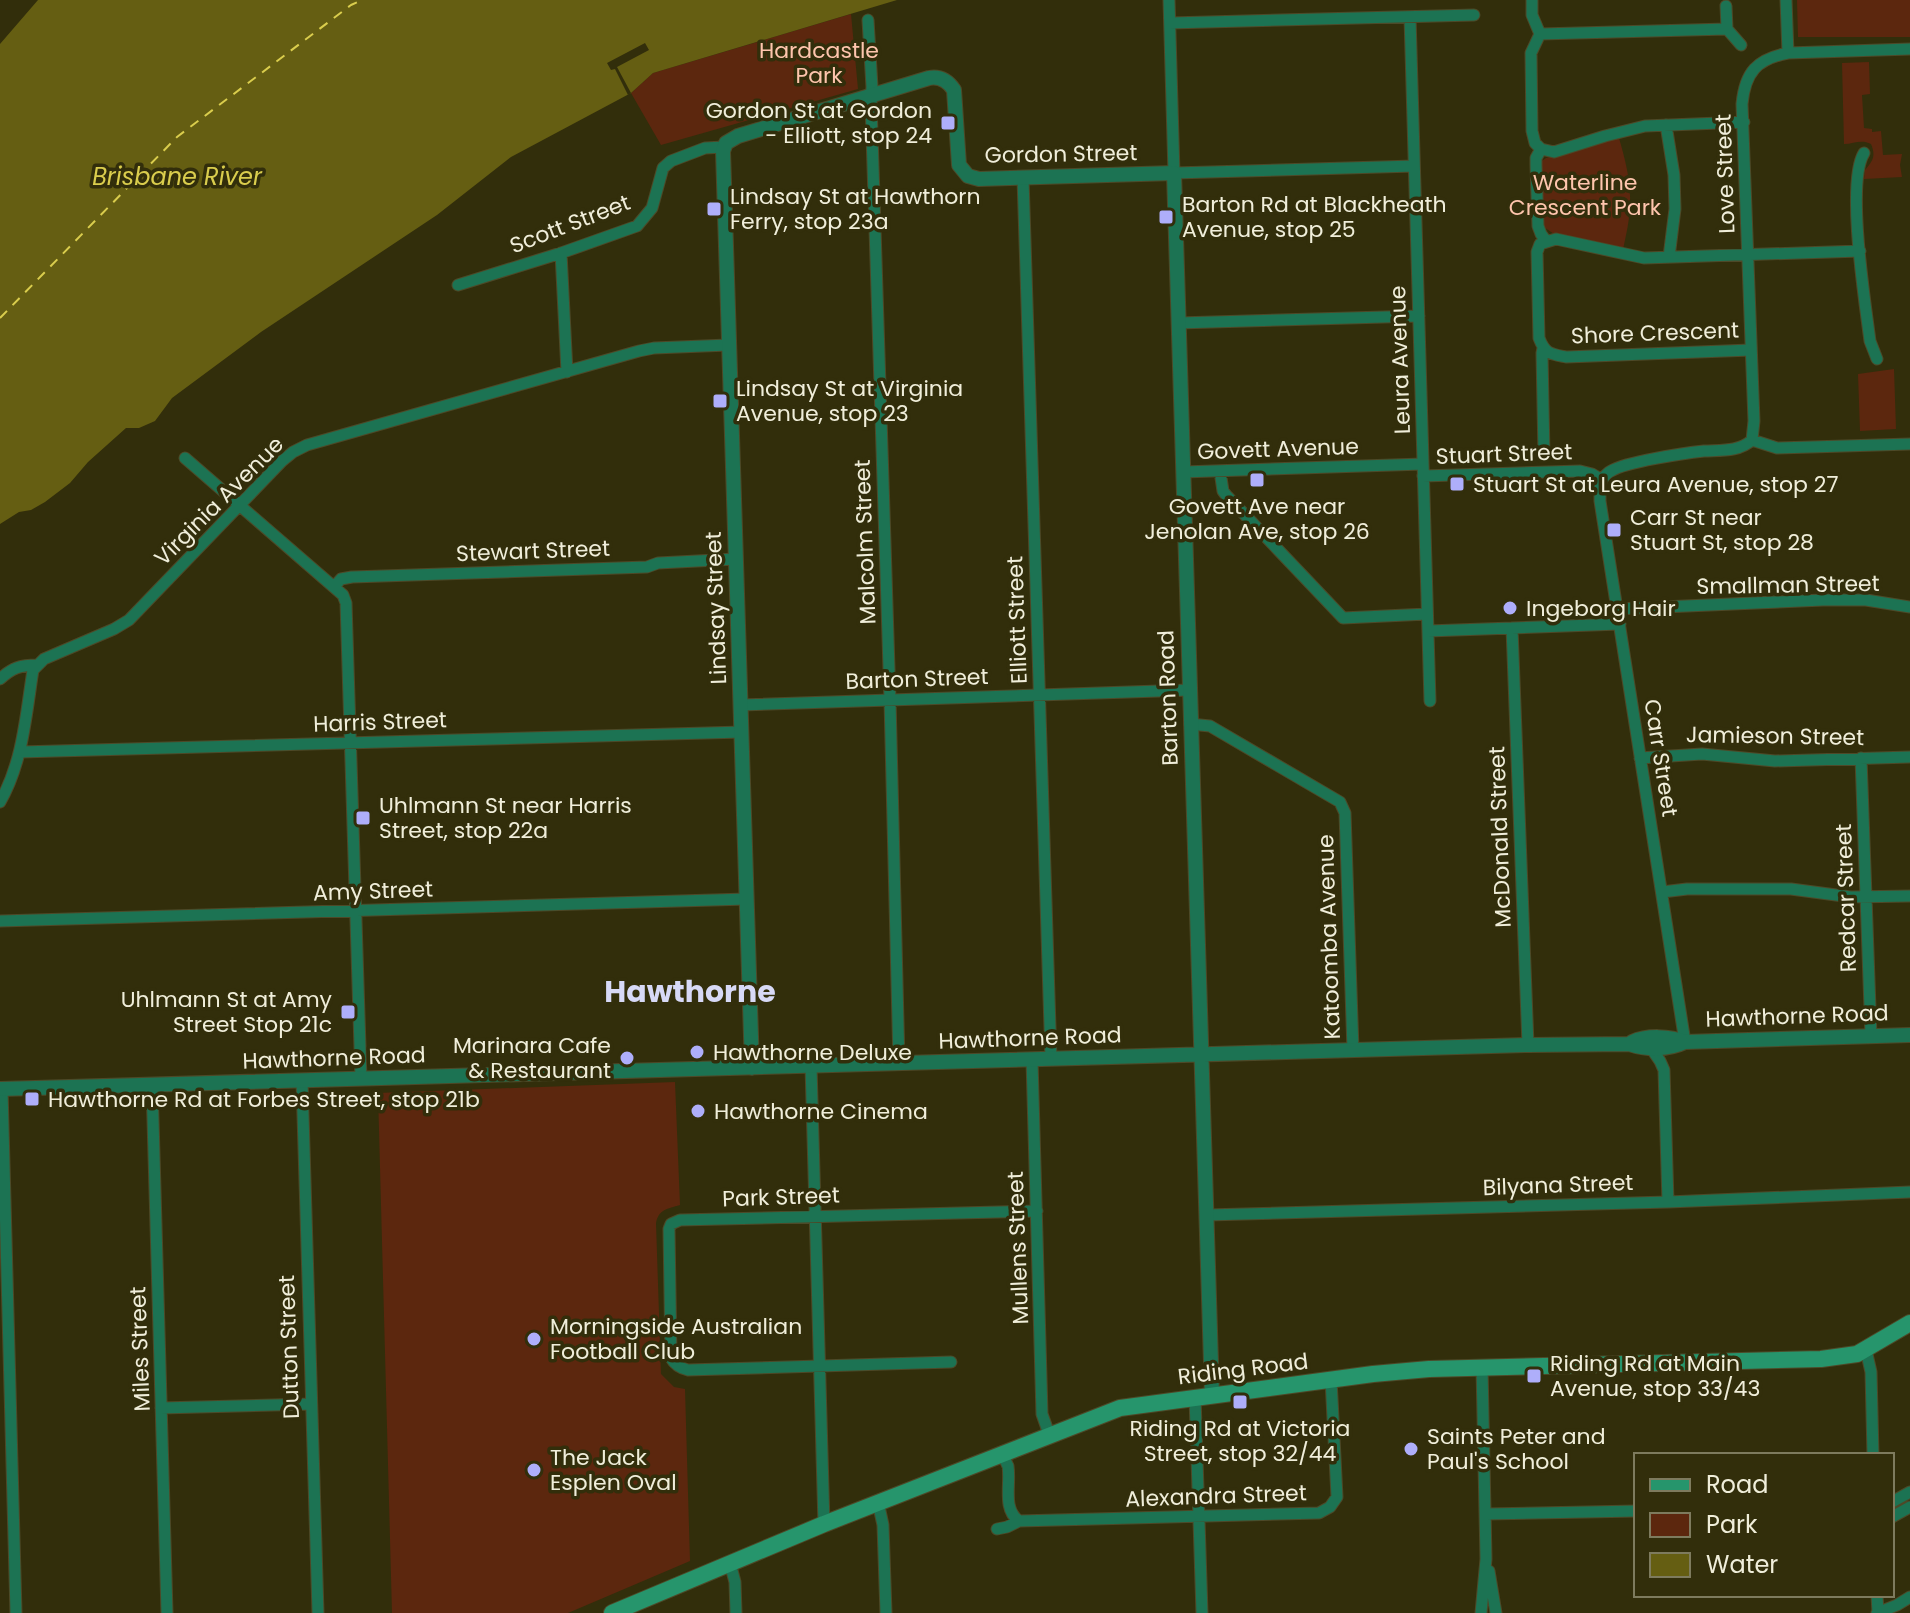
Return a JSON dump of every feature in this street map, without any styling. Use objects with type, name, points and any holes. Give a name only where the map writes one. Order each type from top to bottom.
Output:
[{"type":"main road","name":"Riding Road","points":[[612,1613],[878,1502],[1120,1408],[1429,1369],[1846,1357],[1866,1350],[1910,1323]]},
{"type":"street","name":"Barton Road","points":[[1169,0],[1212,1395]]},
{"type":"street","points":[[1532,0],[1532,15],[1540,34],[1531,53],[1532,131],[1535,143],[1541,149],[1554,152],[1630,129],[1744,122]]},
{"type":"street","points":[[1786,0],[1788,53]]},
{"type":"street","points":[[1726,6],[1727,29],[1741,45]]},
{"type":"street","points":[[1170,23],[1474,15]]},
{"type":"street","name":"Leura Avenue","points":[[1410,17],[1430,701]]},
{"type":"street","name":"Malcolm Street","points":[[868,20],[899,1063]]},
{"type":"street","points":[[1540,34],[1727,29]]},
{"type":"street","name":"Love Street","points":[[1752,440],[1754,421],[1744,122],[1744,89],[1748,77],[1762,61],[1776,55],[1910,49]]},
{"type":"street","name":"Gordon Street","points":[[663,168],[671,161],[705,148],[724,147],[738,136],[933,78],[945,81],[955,94],[959,165],[968,176],[979,179],[1414,166]]},
{"type":"street","points":[[1666,125],[1674,175],[1675,209],[1669,257]]},
{"type":"street","name":"Lindsay Street","points":[[724,147],[752,1068]]},
{"type":"street","points":[[1541,149],[1536,158],[1538,226],[1546,241],[1556,239],[1644,258],[1860,251]]},
{"type":"street","points":[[1864,153],[1859,161],[1857,181],[1860,251],[1870,341],[1877,359]]},
{"type":"street","name":"Scott Street","points":[[458,285],[637,226],[652,208],[663,168]]},
{"type":"street","name":"Elliott Street","points":[[1023,178],[1051,1059]]},
{"type":"street","name":"Shore Crescent","points":[[1546,241],[1540,244],[1537,252],[1539,338],[1543,348],[1551,354],[1566,357],[1751,350]]},
{"type":"street","points":[[561,253],[567,372]]},
{"type":"street","points":[[1178,323],[1419,316]]},
{"type":"street","name":"Virginia Avenue","points":[[0,679],[12,668],[37,665],[129,620],[282,461],[307,445],[654,348],[728,345]]},
{"type":"street","points":[[1543,348],[1544,455]]},
{"type":"street","name":"Stuart Street","points":[[1423,470],[1580,471],[1602,480],[1612,470],[1625,466],[1689,453],[1745,447],[1752,440],[1777,448],[1910,444]]},
{"type":"street","points":[[185,458],[343,595],[346,603],[361,1079]]},
{"type":"street","name":"Govett Avenue","points":[[1183,472],[1423,470]]},
{"type":"street","points":[[1220,471],[1226,495],[1343,618],[1427,614]]},
{"type":"street","name":"Carr Street","points":[[1602,480],[1599,493],[1685,1042]]},
{"type":"street","name":"Stewart Street","points":[[334,587],[341,579],[352,577],[647,567],[658,563],[736,559]]},
{"type":"street","name":"Smallman Street","points":[[1617,609],[1823,600],[1866,600],[1910,607]]},
{"type":"street","points":[[1428,631],[1620,624]]},
{"type":"street","name":"McDonald Street","points":[[1512,628],[1528,1045]]},
{"type":"street","points":[[0,802],[20,752],[33,670],[37,665]]},
{"type":"street","name":"Barton Street","points":[[741,705],[1189,690]]},
{"type":"street","name":"Katoomba Avenue","points":[[1190,724],[1210,726],[1340,802],[1345,813],[1353,1050]]},
{"type":"street","name":"Harris Street","points":[[20,752],[742,732]]},
{"type":"street","name":"Jamieson Street","points":[[1640,758],[1702,754],[1775,761],[1910,757]]},
{"type":"street","name":"Redcar Street","points":[[1861,758],[1871,1036]]},
{"type":"street","points":[[1662,892],[1687,889],[1791,889],[1866,898],[1910,896]]},
{"type":"street","name":"Amy Street","points":[[0,921],[747,899]]},
{"type":"street","name":"Hawthorne Road","points":[[1,1089],[1528,1045],[1629,1044],[1651,1048],[1674,1047],[1685,1042],[1910,1035]]},
{"type":"street","name":"Hawthorne Road","points":[[1629,1044],[1640,1039],[1675,1038],[1685,1042]]},
{"type":"street","points":[[1651,1048],[1664,1070],[1668,1202]]},
{"type":"street","name":"Mullens Street","points":[[1032,1060],[1042,1414],[1049,1434]]},
{"type":"street","points":[[811,1066],[824,1524]]},
{"type":"street","name":"Dutton Street","points":[[302,1081],[318,1613]]},
{"type":"street","name":"Miles Street","points":[[152,1084],[167,1613]]},
{"type":"street","points":[[1,1089],[5,1390],[16,1613]]},
{"type":"street","name":"Bilyana Street","points":[[1207,1215],[1910,1192]]},
{"type":"street","name":"Park Street","points":[[820,1366],[688,1370],[677,1365],[671,1358],[671,1224],[680,1220],[1037,1211]]},
{"type":"street","points":[[1866,1350],[1871,1372],[1873,1453]]},
{"type":"street","points":[[820,1366],[951,1362]]},
{"type":"street","points":[[1481,1613],[1486,1559],[1482,1367]]},
{"type":"street","name":"Alexandra Street","points":[[997,1529],[1019,1521],[1319,1513],[1330,1507],[1337,1497],[1331,1379]]},
{"type":"street","points":[[1195,1397],[1202,1613]]},
{"type":"street","points":[[161,1408],[311,1404]]},
{"type":"street","points":[[1003,1453],[1008,1466],[1010,1509],[1012,1516],[1019,1521]]},
{"type":"street","points":[[878,1502],[883,1525],[886,1613]]},
{"type":"street","points":[[1486,1514],[1634,1511]]},
{"type":"street","points":[[0,1540],[14,1539]]},
{"type":"street","points":[[1486,1559],[1496,1613]]},
{"type":"street","points":[[730,1563],[735,1582],[736,1613]]},
{"type":"street","points":[[1878,1613],[1910,1597]]},
{"type":"green space","points":[[1797,0],[1910,0],[1910,37],[1798,37]]},
{"type":"green space","name":"Hardcastle Park","points":[[851,14],[858,89],[661,145],[631,93],[653,73]]},
{"type":"green space","points":[[1869,62],[1870,94],[1862,95],[1864,128],[1872,129],[1872,132],[1881,131],[1883,155],[1902,154],[1902,177],[1864,179],[1865,170],[1873,158],[1871,144],[1844,144],[1842,63]]},
{"type":"green space","name":"Waterline Crescent Park","points":[[1619,138],[1630,195],[1623,250],[1554,234],[1541,225],[1539,163],[1546,158]]},
{"type":"green space","points":[[1894,369],[1896,429],[1860,431],[1858,374]]},
{"type":"green space","points":[[675,1082],[680,1205],[661,1212],[656,1223],[661,1374],[674,1387],[685,1389],[690,1561],[568,1613],[392,1613],[378,1093]]},
{"type":"water","name":"Brisbane River","points":[[38,0],[897,0],[653,73],[631,93],[511,157],[437,215],[261,332],[172,398],[155,421],[139,428],[126,428],[70,483],[45,502],[31,510],[19,512],[0,524],[0,44]]},
{"type":"pier","points":[[645,43],[649,50],[617,67],[631,93],[628,95],[615,69],[611,70],[607,63]]},
{"type":"ferry route","points":[[0,318],[177,137],[351,5],[362,0]]},
{"type":"place","name":"Gordon St at Gordon - Elliott, stop 24","points":[[948,123]]},
{"type":"place","name":"Lindsay St at Hawthorn Ferry, stop 23a","points":[[714,209]]},
{"type":"place","name":"Barton Rd at Blackheath Avenue, stop 25","points":[[1166,217]]},
{"type":"place","name":"Lindsay St at Virginia Avenue, stop 23","points":[[720,401]]},
{"type":"place","name":"Govett Ave near Jenolan Ave, stop 26","points":[[1257,480]]},
{"type":"place","name":"Stuart St at Leura Avenue, stop 27","points":[[1457,484]]},
{"type":"place","name":"Carr St near Stuart St, stop 28","points":[[1614,530]]},
{"type":"place","name":"Ingeborg Hair","points":[[1510,608]]},
{"type":"place","name":"Uhlmann St near Harris Street, stop 22a","points":[[363,818]]},
{"type":"place","name":"Uhlmann St at Amy Street Stop 21c","points":[[348,1012]]},
{"type":"place","name":"Hawthorne Deluxe","points":[[697,1052]]},
{"type":"place","name":"Marinara Cafe & Restaurant","points":[[627,1058]]},
{"type":"place","name":"Hawthorne Rd at Forbes Street, stop 21b","points":[[32,1099]]},
{"type":"place","name":"Hawthorne Cinema","points":[[698,1111]]},
{"type":"place","name":"Morningside Australian Football Club","points":[[534,1339]]},
{"type":"place","name":"Riding Rd at Main Avenue, stop 33/43","points":[[1534,1376]]},
{"type":"place","name":"Riding Rd at Victoria Street, stop 32/44","points":[[1240,1402]]},
{"type":"place","name":"Saints Peter and Paul's School","points":[[1411,1449]]},
{"type":"place","name":"The Jack Esplen Oval","points":[[534,1470]]},
{"type":"district","name":"Hawthorne","points":[[690,991]]}]
